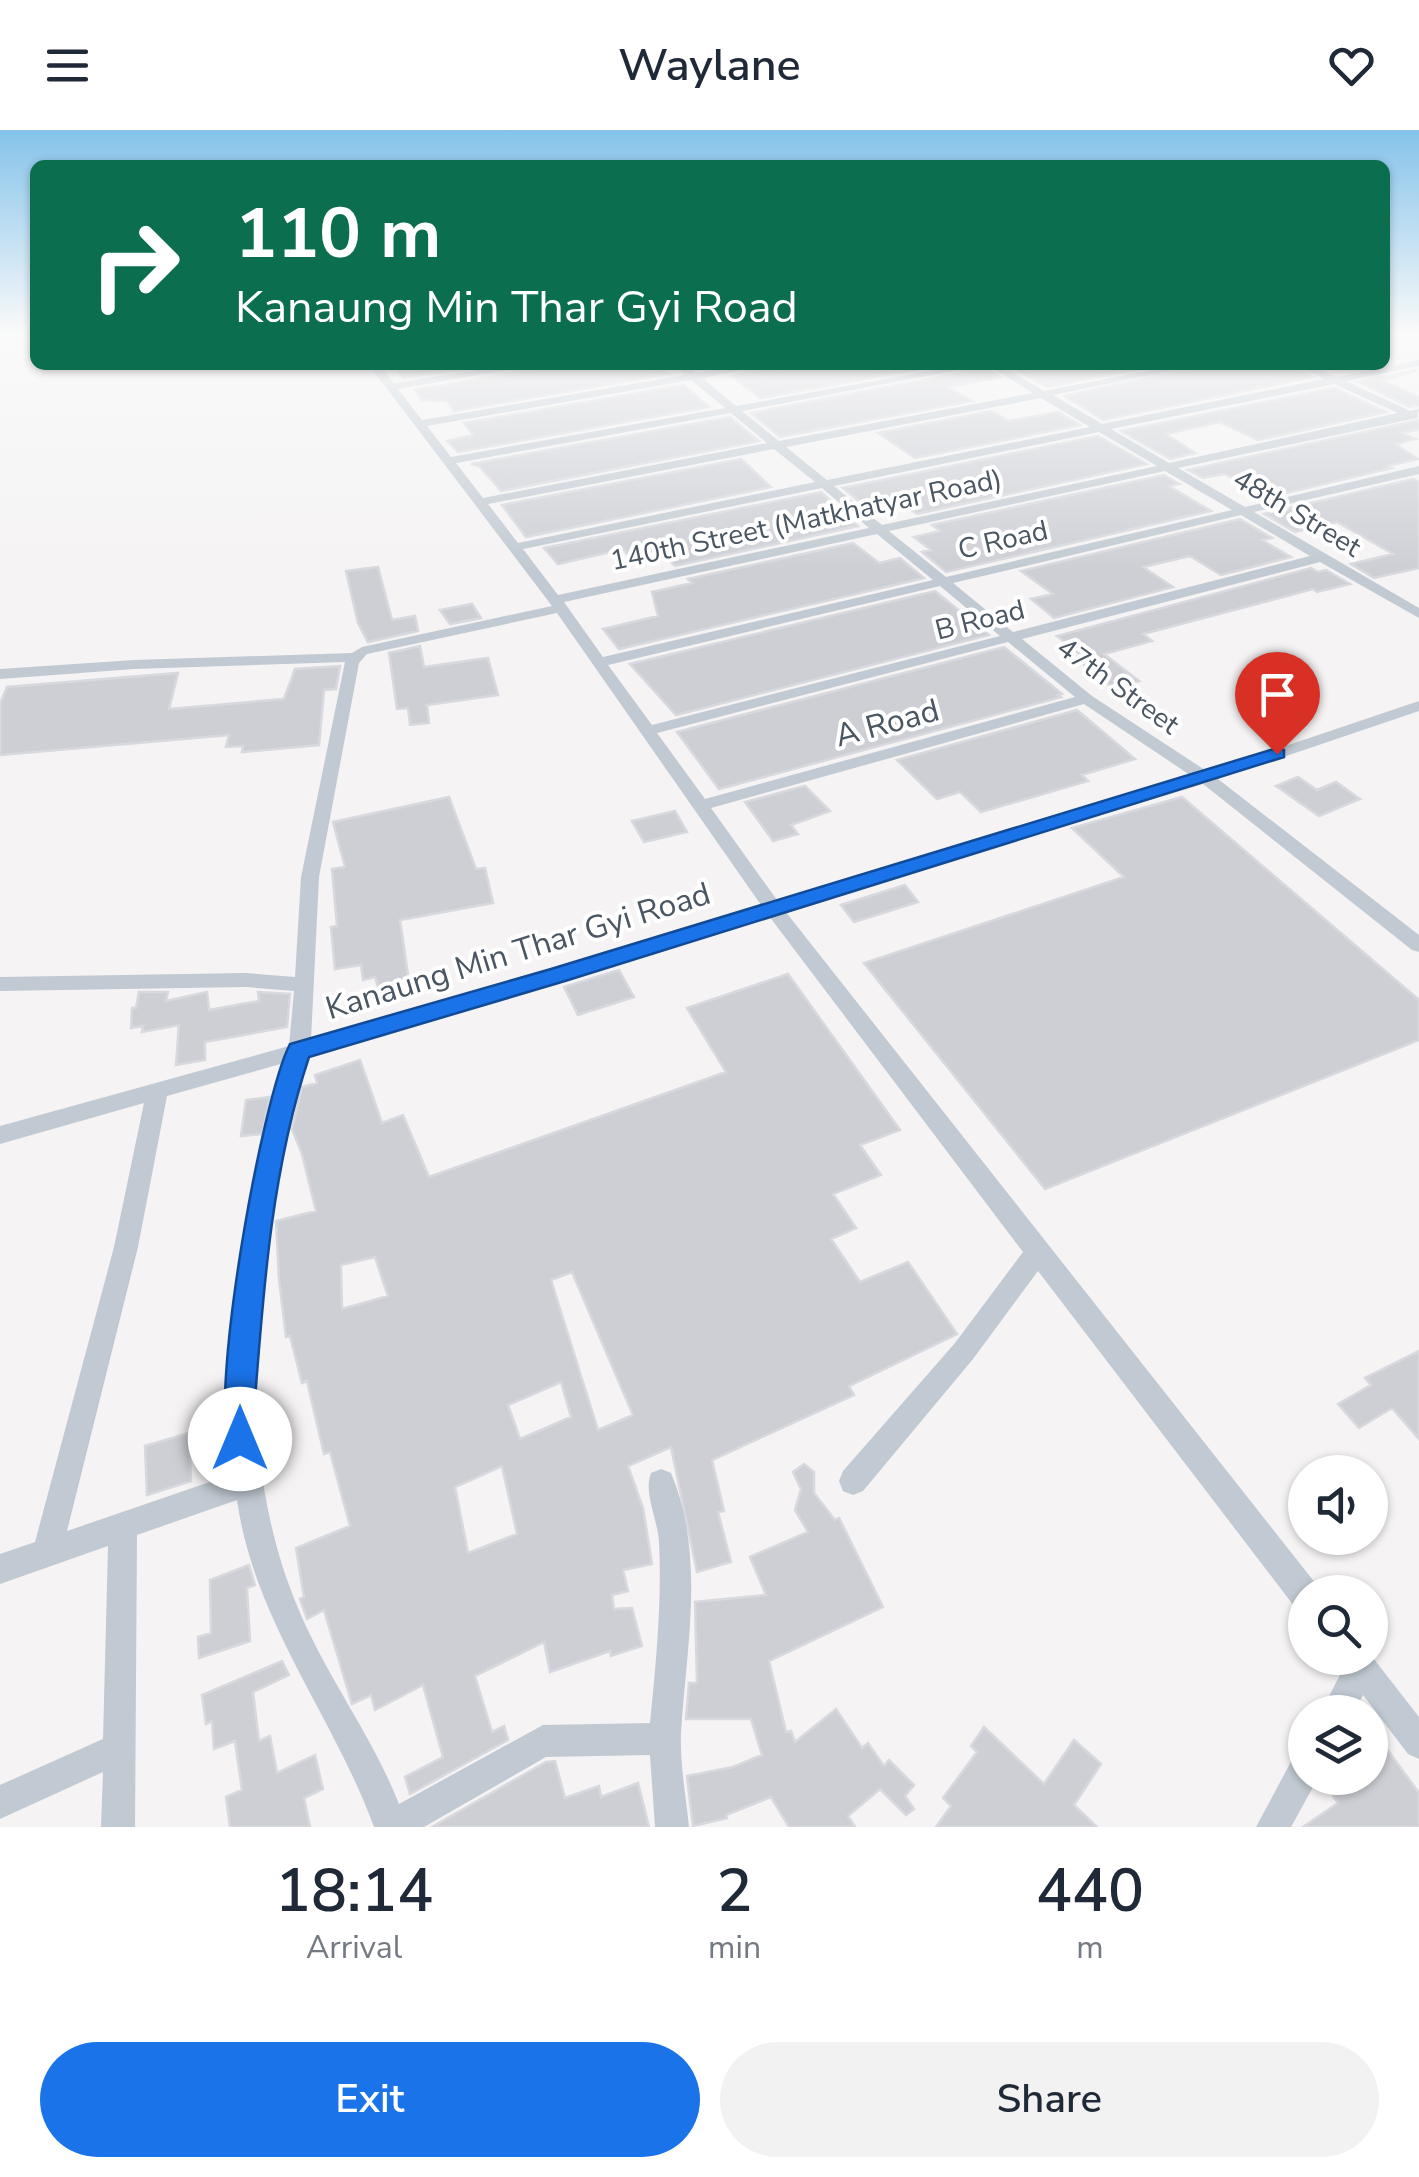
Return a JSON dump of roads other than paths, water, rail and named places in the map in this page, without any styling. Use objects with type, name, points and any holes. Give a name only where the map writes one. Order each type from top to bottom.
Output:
[{"type":"street","points":[[412,413],[650,730],[808,958],[1289,1575]]},
{"type":"street","points":[[420,424],[483,413]]},
{"type":"street","points":[[448,461],[715,413]]},
{"type":"street","name":"47th Street","points":[[737,413],[1086,699],[1206,778],[1419,945]]},
{"type":"street","points":[[480,502],[941,413]]},
{"type":"street","name":"48th Street","points":[[1078,413],[1419,614]]},
{"type":"street","points":[[515,547],[1165,413]]},
{"type":"street","name":"140th Street (Matkhatyar Road)","points":[[0,674],[160,661],[266,662],[356,657],[362,651],[880,529],[1416,415]]},
{"type":"street","name":"C Road","points":[[600,662],[1419,470]]},
{"type":"street","name":"B Road","points":[[650,730],[1322,557]]},
{"type":"street","points":[[0,1135],[299,1051],[310,877],[356,657]]},
{"type":"street","name":"A Road","points":[[703,804],[1086,699]]},
{"type":"street","name":"Kanaung Min Thar Gyi Road","points":[[391,1827],[375,1785],[287,1618],[268,1568],[246,1483],[238,1413],[252,1256],[285,1092],[299,1051],[1206,778],[1419,706]]},
{"type":"street","points":[[0,984],[246,980],[305,985]]},
{"type":"street","points":[[47,1553],[126,1248],[157,1092]]},
{"type":"street","points":[[853,1481],[964,1351],[1038,1252]]},
{"type":"street","points":[[0,1569],[246,1483]]},
{"type":"street","points":[[661,1483],[673,1530],[677,1602],[665,1740],[672,1827]]},
{"type":"street","points":[[118,1827],[124,1528]]},
{"type":"street","points":[[1367,1675],[1419,1743]]},
{"type":"street","points":[[391,1827],[544,1741],[665,1740]]},
{"type":"street","points":[[0,1802],[120,1748]]},
{"type":"street","points":[[1274,1827],[1291,1795]]}]
